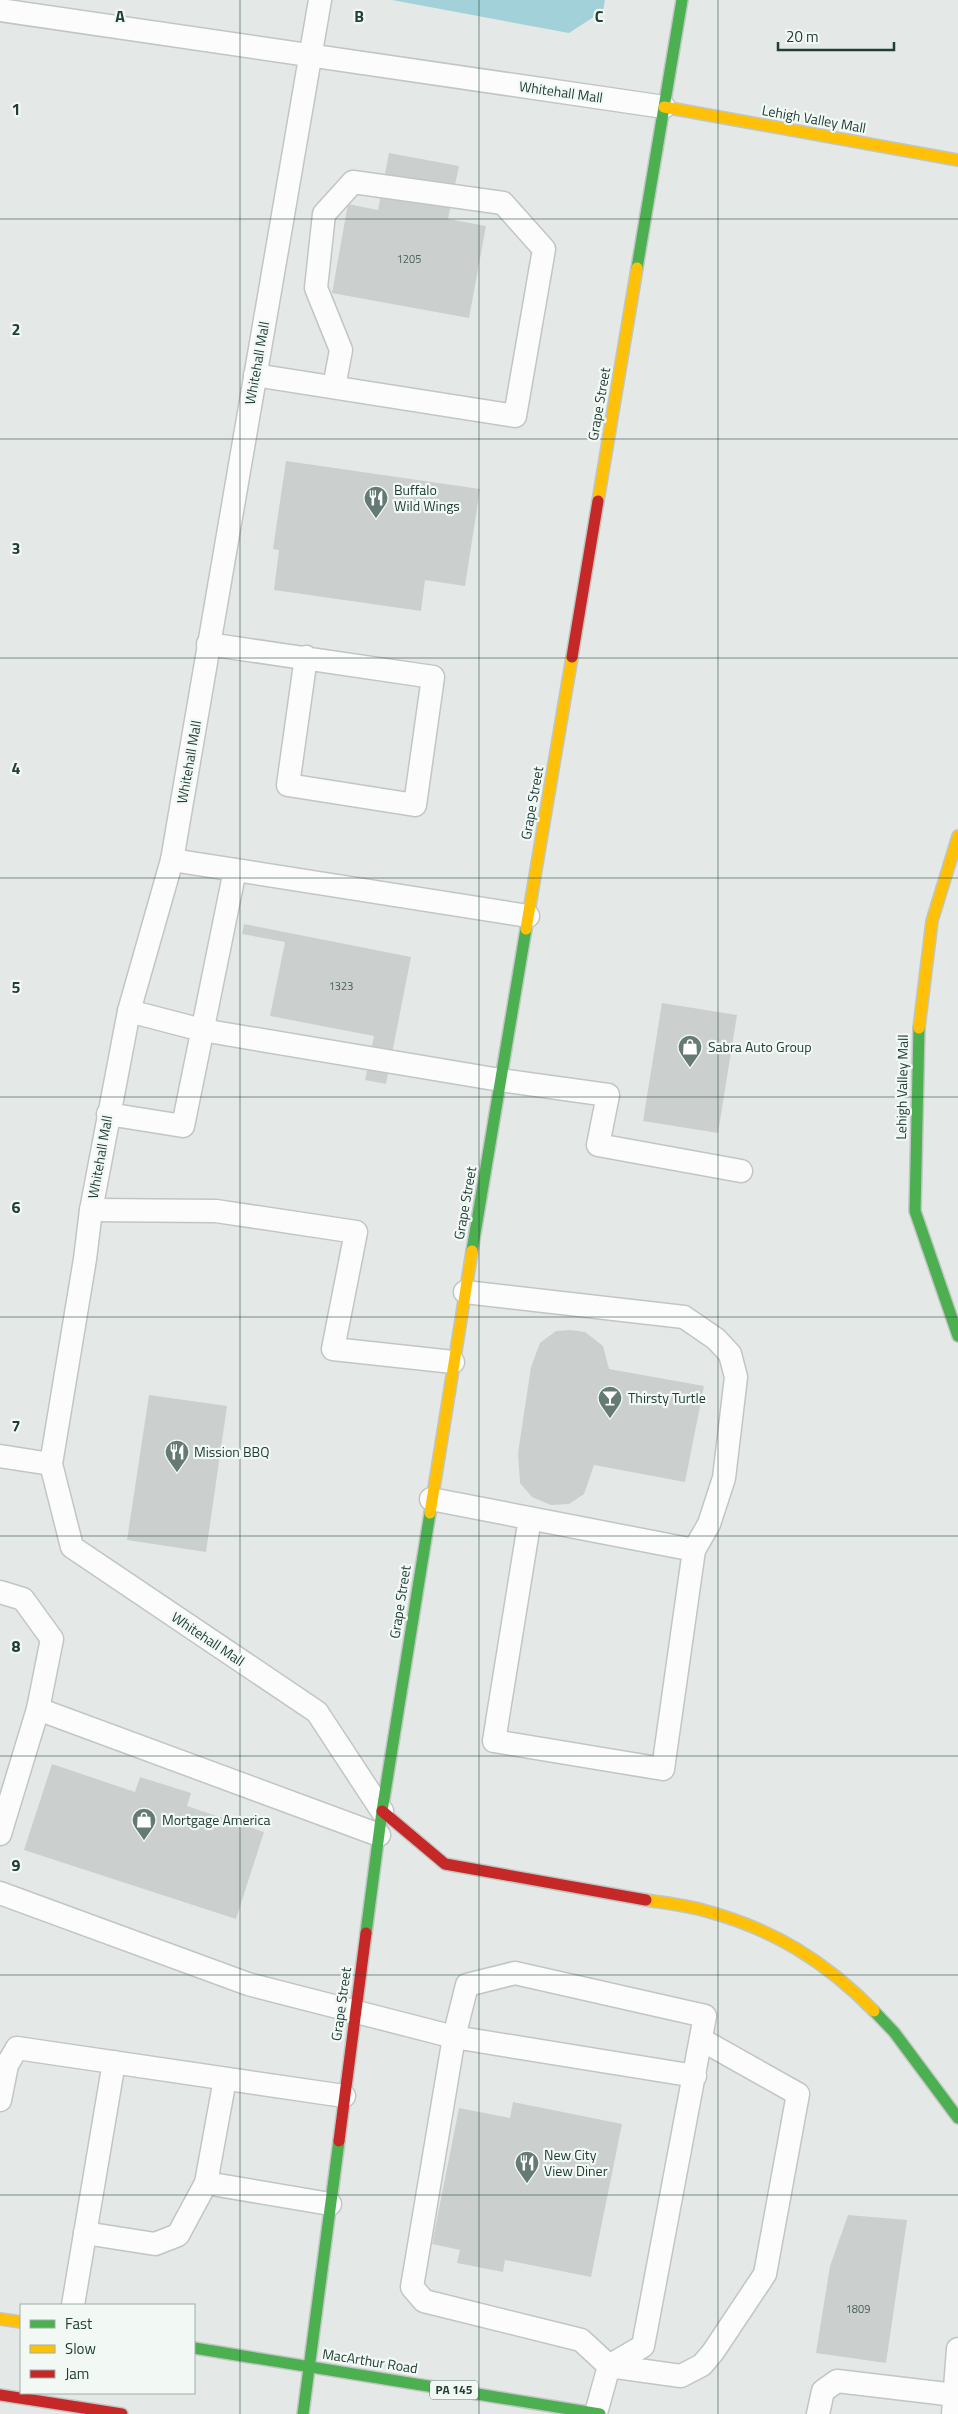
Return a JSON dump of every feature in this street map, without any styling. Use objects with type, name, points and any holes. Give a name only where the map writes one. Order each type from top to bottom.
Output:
[{"type":"main road","name":"Grape Street","points":[[303,2414],[382,1811],[464,1292],[682,0]]},
{"type":"main road","name":"Lehigh Valley Mall","points":[[664,107],[958,160]]},
{"type":"main road","name":"Lehigh Valley Mall","points":[[957,841],[932,921],[918,1034],[915,1211],[958,1336]]},
{"type":"main road","points":[[382,1811],[445,1864],[704,1910],[751,1925],[806,1953],[846,1983],[894,2032],[958,2118]]},
{"type":"main road","points":[[0,2319],[20,2322]]},
{"type":"main road","name":"MacArthur Road","points":[[195,2348],[598,2414]]},
{"type":"main road","points":[[11,2402],[122,2414]]},
{"type":"lane","name":"Whitehall Mall","points":[[320,0],[172,860],[129,1011],[108,1114],[51,1464],[72,1547],[317,1712],[382,1811]]},
{"type":"lane","name":"Whitehall Mall","points":[[0,10],[664,107]]},
{"type":"lane","points":[[255,375],[515,416],[544,249],[503,203],[353,182],[324,214],[316,288],[341,350],[334,387]]},
{"type":"lane","points":[[208,644],[306,657],[433,677],[415,805],[288,784],[306,657]]},
{"type":"lane","points":[[172,860],[528,916]]},
{"type":"lane","points":[[108,1114],[183,1126],[235,870]]},
{"type":"lane","points":[[129,1011],[202,1030],[500,1080],[608,1096],[598,1145],[741,1171]]},
{"type":"lane","points":[[91,1210],[216,1211],[356,1232],[333,1348],[453,1362]]},
{"type":"lane","points":[[464,1292],[684,1317],[716,1339],[730,1354],[736,1377],[724,1478],[709,1524],[694,1550],[664,1769],[494,1742],[530,1518]]},
{"type":"lane","points":[[0,1456],[51,1464]]},
{"type":"lane","points":[[431,1499],[694,1550]]},
{"type":"lane","points":[[0,1592],[23,1599],[52,1639],[38,1709],[0,1834]]},
{"type":"lane","points":[[38,1709],[379,1835]]},
{"type":"lane","points":[[0,1893],[248,1984],[356,2010],[454,2037],[695,2076]]},
{"type":"lane","points":[[598,2414],[609,2366],[643,2346],[705,2016],[516,1973],[467,1985],[454,2037],[412,2287],[424,2301],[581,2340],[609,2366],[681,2376],[702,2365],[765,2274],[798,2094],[702,2040]]},
{"type":"lane","points":[[0,2100],[7,2065],[17,2048],[344,2096]]},
{"type":"lane","points":[[73,2304],[114,2062]]},
{"type":"lane","points":[[85,2233],[155,2244],[178,2235],[206,2183],[225,2079]]},
{"type":"lane","points":[[206,2183],[330,2204]]},
{"type":"lane","points":[[818,2414],[823,2391],[837,2381],[954,2404],[958,2349]]},
{"type":"water","points":[[392,0],[605,0],[603,11],[569,33]]},
{"type":"building","points":[[389,153],[459,166],[448,219],[486,226],[469,318],[332,293],[348,204],[378,210]]},
{"type":"building","name":"Buffalo Wild Wings","points":[[286,461],[480,489],[465,586],[425,580],[421,611],[274,590],[279,550],[273,549]]},
{"type":"building","points":[[244,924],[411,957],[386,1084],[365,1080],[374,1036],[270,1016],[285,942],[242,934]]},
{"type":"building","name":"Sabra Auto Group","points":[[662,1003],[737,1015],[718,1133],[643,1121]]},
{"type":"building","name":"Thirsty Turtle","points":[[571,1330],[585,1332],[603,1346],[609,1369],[704,1386],[685,1482],[594,1465],[584,1494],[569,1504],[551,1505],[532,1497],[520,1483],[518,1453],[531,1367],[540,1343],[556,1331]]},
{"type":"building","name":"Mission BBQ","points":[[149,1395],[227,1406],[206,1552],[127,1540]]},
{"type":"building","name":"Mortgage America","points":[[52,1764],[135,1792],[140,1777],[191,1793],[187,1806],[264,1832],[236,1919],[24,1850]]},
{"type":"building","name":"New City View Diner","points":[[513,2102],[622,2124],[591,2277],[505,2260],[503,2272],[457,2263],[460,2250],[432,2244],[459,2108],[510,2118]]},
{"type":"building","points":[[848,2215],[907,2220],[886,2363],[816,2353],[830,2266]]},
{"type":"traffic: fast","points":[[637,268],[682,0]]},
{"type":"traffic: fast","points":[[472,1251],[526,929]]},
{"type":"traffic: fast","points":[[919,1028],[915,1211],[958,1336]]},
{"type":"traffic: fast","points":[[366,1933],[382,1811],[430,1513]]},
{"type":"traffic: fast","points":[[874,2011],[894,2032],[958,2118]]},
{"type":"traffic: fast","points":[[303,2414],[339,2141]]},
{"type":"traffic: fast","points":[[195,2348],[600,2414]]},
{"type":"traffic: slow","points":[[664,107],[958,160]]},
{"type":"traffic: slow","points":[[598,501],[637,268]]},
{"type":"traffic: slow","points":[[526,929],[572,657]]},
{"type":"traffic: slow","points":[[919,1028],[932,921],[958,836]]},
{"type":"traffic: slow","points":[[430,1513],[472,1251]]},
{"type":"traffic: slow","points":[[646,1900],[706,1911],[730,1918],[776,1937],[817,1962],[874,2011]]},
{"type":"traffic: slow","points":[[0,2319],[20,2322]]},
{"type":"traffic: jam","points":[[572,657],[598,501]]},
{"type":"traffic: jam","points":[[382,1811],[445,1864],[646,1900]]},
{"type":"traffic: jam","points":[[339,2141],[366,1933]]},
{"type":"traffic: jam","points":[[0,2395],[122,2414]]},
{"type":"place","name":"Buffalo Wild Wings","points":[[376,519]]},
{"type":"place","name":"Sabra Auto Group","points":[[690,1068]]},
{"type":"place","name":"Thirsty Turtle","points":[[610,1419]]},
{"type":"place","name":"Mission BBQ","points":[[177,1473]]},
{"type":"place","name":"Mortgage America","points":[[144,1841]]},
{"type":"place","name":"New City View Diner","points":[[527,2184]]}]
